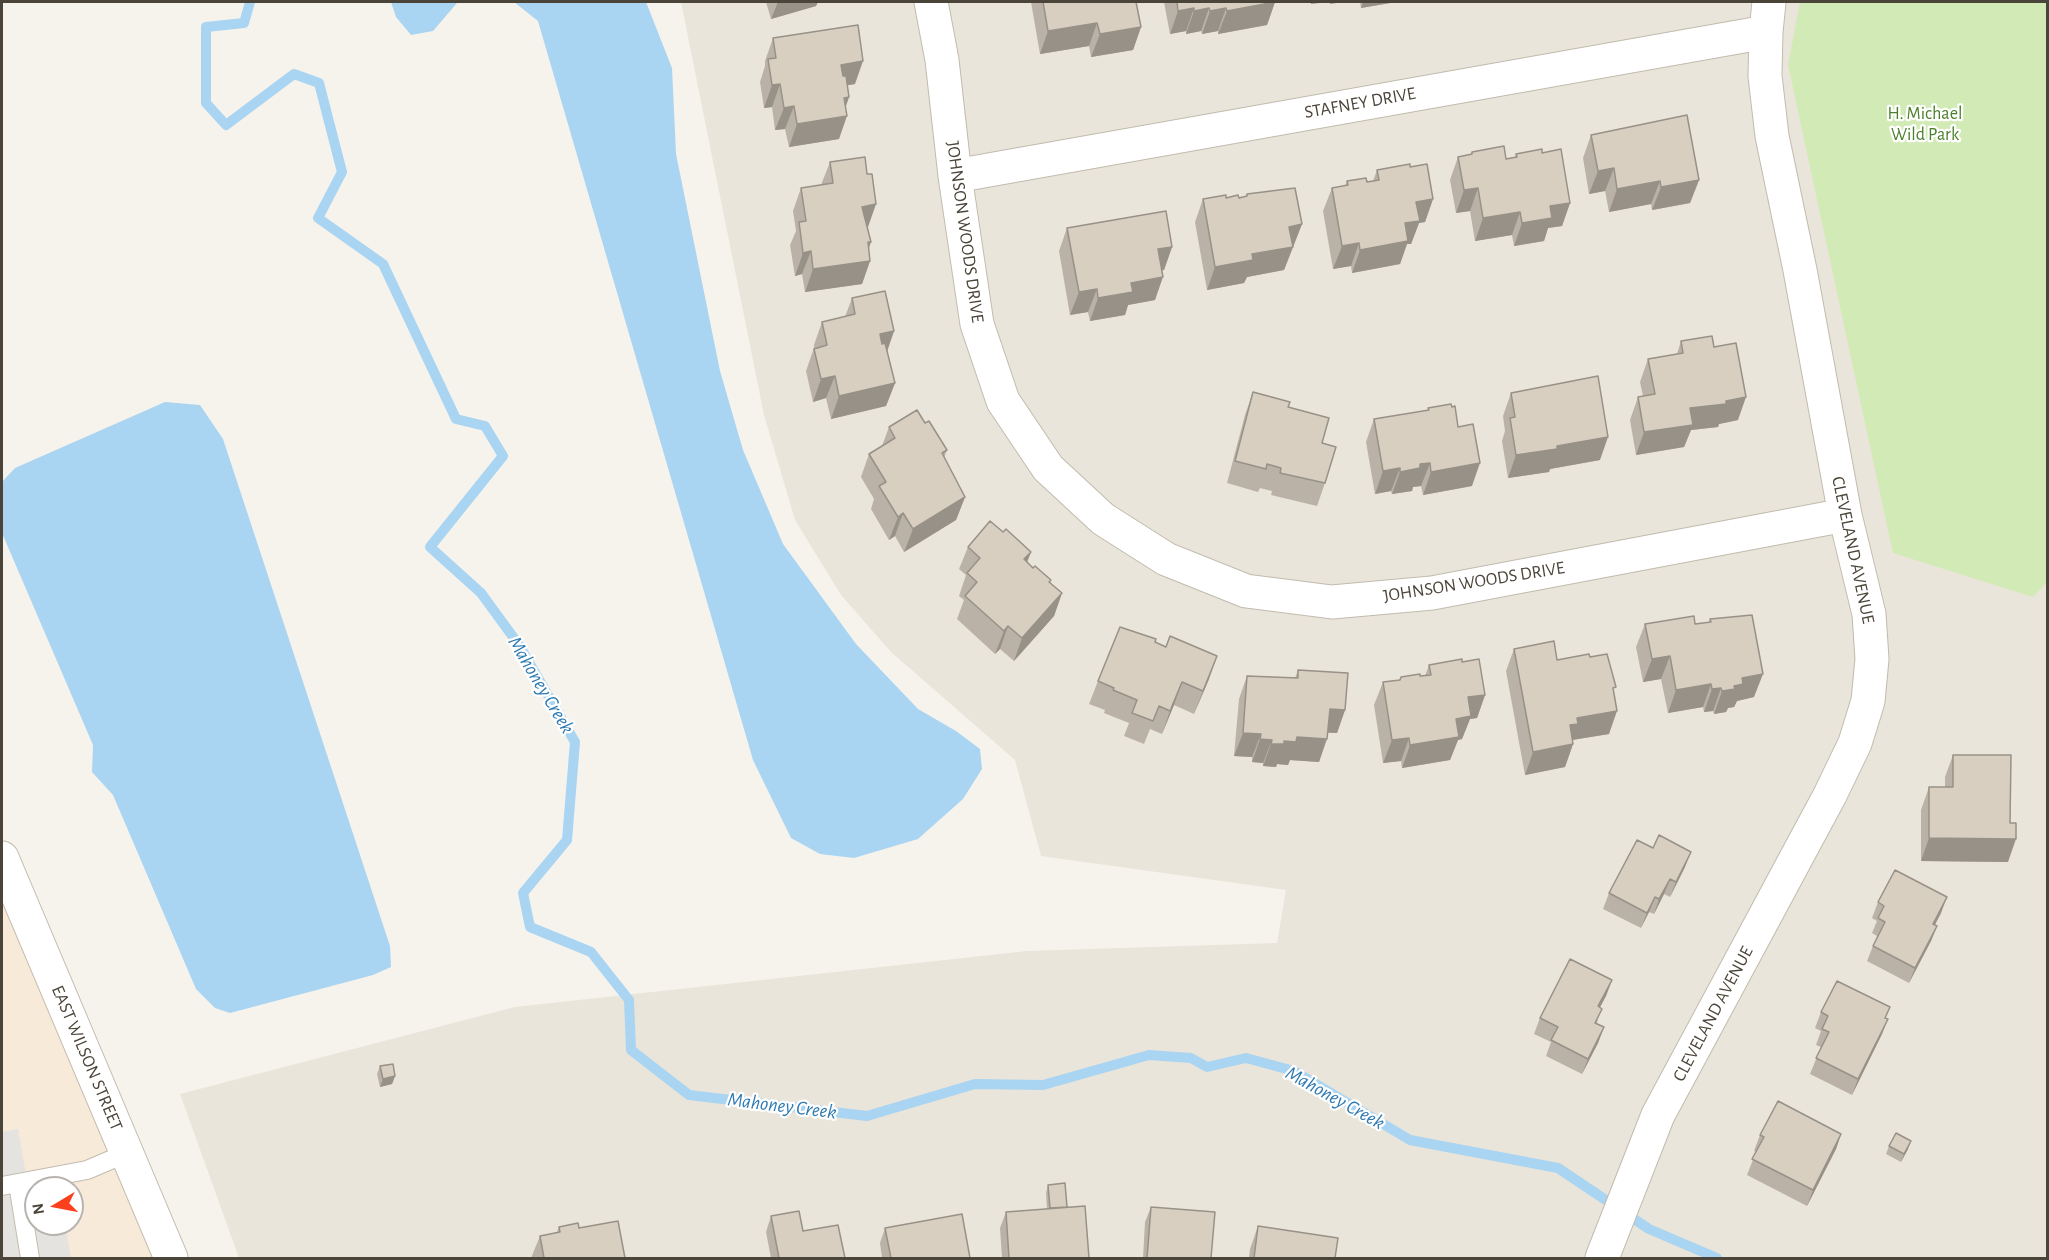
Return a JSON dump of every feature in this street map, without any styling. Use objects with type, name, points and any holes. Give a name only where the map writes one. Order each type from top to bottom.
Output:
[{"type":"street","name":"JOHNSON WOODS DRIVE","points":[[931,2],[942,60],[955,176],[976,324],[1003,401],[1048,468],[1103,519],[1166,559],[1246,591],[1332,602],[1432,593],[1845,515]]},
{"type":"street","name":"STAFNEY DRIVE","points":[[955,176],[1768,16]]},
{"type":"street","name":"CLEVELAND AVENUE","points":[[1606,1247],[1658,1115],[1830,795],[1856,743],[1868,701],[1872,659],[1869,614],[1845,515],[1800,270],[1772,136],[1765,76],[1768,16]]},
{"type":"street","name":"EAST WILSON STREET","points":[[2,858],[171,1258]]},
{"type":"lane","points":[[30,1258],[10,1185],[87,1170],[127,1153]]},
{"type":"shaded area","points":[[681,2],[2047,2],[2047,1258],[239,1258],[180,1094],[515,1007],[1027,951],[1277,943],[1286,890],[1041,856],[1015,760],[891,652],[841,595],[795,520],[764,415]]},
{"type":"shaded area","points":[[2,896],[159,1258],[2,1258]]},
{"type":"shaded area","points":[[18,1129],[26,1176],[24,1176],[24,1236],[67,1236],[71,1258],[2,1258],[2,1132]]},
{"type":"green space","name":"H. Michael Wild Park","points":[[1800,2],[2047,2],[2048,581],[2033,597],[1893,553],[1788,65]]},
{"type":"water","points":[[391,2],[465,2],[457,3],[433,31],[411,35],[396,17]]},
{"type":"water","points":[[514,2],[646,2],[672,68],[676,154],[720,371],[743,450],[783,544],[856,644],[918,709],[956,731],[980,749],[982,769],[963,799],[918,839],[854,858],[820,854],[791,838],[753,760],[538,21]]},
{"type":"water","points":[[165,402],[200,405],[223,439],[390,946],[391,967],[373,975],[230,1013],[215,1008],[196,989],[113,795],[92,772],[93,745],[2,533],[2,482],[15,468]]},
{"type":"building","points":[[1043,2],[1136,2],[1141,27],[1100,34],[1097,23],[1048,31]]},
{"type":"building","points":[[1177,2],[1275,2],[1227,11],[1226,8],[1210,11],[1209,8],[1194,11],[1194,8],[1178,11]]},
{"type":"building","points":[[858,25],[863,61],[841,65],[843,76],[846,76],[849,97],[844,98],[847,116],[797,124],[794,106],[784,108],[780,84],[772,85],[768,59],[776,58],[773,38]]},
{"type":"building","points":[[1687,115],[1699,180],[1661,187],[1660,181],[1617,189],[1614,168],[1598,171],[1591,135]]},
{"type":"building","points":[[1504,146],[1506,159],[1517,157],[1516,154],[1542,149],[1542,153],[1561,149],[1570,203],[1550,206],[1552,218],[1522,223],[1520,212],[1483,218],[1478,188],[1464,190],[1458,157]]},
{"type":"building","points":[[865,157],[867,174],[872,174],[876,204],[862,207],[871,242],[868,242],[870,261],[813,269],[811,251],[803,253],[799,222],[806,221],[801,188],[833,183],[830,162]]},
{"type":"building","points":[[1410,164],[1410,167],[1427,164],[1433,199],[1416,202],[1420,221],[1405,223],[1408,241],[1360,250],[1359,243],[1342,246],[1332,188],[1348,185],[1347,181],[1366,178],[1367,182],[1379,180],[1377,170]]},
{"type":"building","points":[[1295,188],[1302,224],[1289,227],[1293,247],[1252,254],[1253,260],[1215,267],[1203,199],[1226,195],[1226,198],[1238,195],[1239,198],[1247,194]]},
{"type":"building","points":[[1166,211],[1172,247],[1158,249],[1163,277],[1131,283],[1133,292],[1098,298],[1097,289],[1079,292],[1067,228]]},
{"type":"building","points":[[885,291],[894,331],[880,334],[882,344],[885,343],[895,383],[839,396],[835,376],[821,379],[814,349],[827,345],[822,322],[855,314],[852,298]]},
{"type":"building","points":[[1712,336],[1714,347],[1736,343],[1746,397],[1726,401],[1726,404],[1690,408],[1693,425],[1644,432],[1638,397],[1655,394],[1648,359],[1683,353],[1681,341]]},
{"type":"building","points":[[1598,376],[1608,437],[1557,446],[1557,449],[1516,455],[1510,418],[1515,417],[1511,393]]},
{"type":"building","points":[[1253,392],[1290,402],[1288,407],[1329,418],[1322,443],[1336,447],[1325,483],[1280,473],[1281,468],[1267,464],[1266,469],[1235,461]]},
{"type":"building","points":[[1451,404],[1452,407],[1455,406],[1458,427],[1473,424],[1480,463],[1431,472],[1430,463],[1420,464],[1420,468],[1400,472],[1400,468],[1383,471],[1374,419]]},
{"type":"building","points":[[917,410],[925,423],[929,421],[947,450],[942,453],[965,497],[913,529],[903,513],[898,517],[879,486],[886,482],[869,454],[895,438],[889,427]]},
{"type":"building","points":[[990,521],[1003,532],[1006,529],[1031,552],[1024,559],[1051,580],[1049,582],[1062,593],[1022,638],[1008,626],[1004,631],[965,596],[977,582],[967,573],[980,558],[968,547]]},
{"type":"building","points":[[1752,615],[1763,674],[1742,678],[1743,684],[1734,686],[1735,689],[1722,691],[1721,688],[1712,689],[1711,684],[1676,690],[1670,656],[1652,659],[1645,624],[1694,616],[1695,624],[1711,622],[1710,619]]},
{"type":"building","points":[[1120,627],[1156,639],[1155,642],[1166,647],[1170,636],[1217,656],[1203,691],[1182,682],[1170,711],[1159,706],[1153,721],[1132,713],[1137,700],[1098,681]]},
{"type":"building","points":[[1554,641],[1557,660],[1589,654],[1590,657],[1607,654],[1616,687],[1613,688],[1617,711],[1577,718],[1578,724],[1570,725],[1573,744],[1533,752],[1514,649]]},
{"type":"building","points":[[1462,659],[1462,662],[1479,659],[1485,695],[1468,697],[1471,716],[1456,719],[1459,737],[1410,745],[1409,738],[1392,740],[1383,682],[1420,674],[1420,676],[1431,675],[1429,665]]},
{"type":"building","points":[[1298,670],[1348,673],[1345,710],[1330,709],[1327,739],[1297,737],[1296,742],[1284,741],[1284,744],[1271,744],[1272,740],[1260,739],[1261,734],[1243,733],[1247,676],[1298,678]]},
{"type":"building","points":[[1953,755],[2011,755],[2010,823],[2016,823],[2016,839],[1929,838],[1929,787],[1953,787]]},
{"type":"building","points":[[1659,835],[1691,852],[1676,882],[1670,879],[1659,899],[1655,897],[1647,913],[1609,893],[1637,840],[1653,848]]},
{"type":"building","points":[[1895,870],[1947,897],[1933,924],[1937,926],[1915,968],[1873,946],[1885,922],[1878,918],[1884,906],[1878,902]]},
{"type":"building","points":[[1570,959],[1612,980],[1598,1006],[1602,1009],[1595,1023],[1604,1027],[1588,1059],[1551,1040],[1558,1027],[1540,1018]]},
{"type":"building","points":[[1837,981],[1890,1007],[1885,1018],[1888,1019],[1858,1079],[1816,1058],[1829,1032],[1822,1029],[1828,1016],[1821,1012]]},
{"type":"building","points":[[393,1064],[395,1076],[383,1079],[380,1066]]},
{"type":"building","points":[[1778,1101],[1841,1134],[1813,1190],[1752,1159],[1764,1137],[1760,1135]]},
{"type":"building","points":[[1896,1133],[1911,1141],[1904,1154],[1889,1146]]},
{"type":"building","points":[[1065,1183],[1067,1207],[1050,1208],[1048,1185]]},
{"type":"building","points":[[1085,1206],[1089,1258],[1009,1258],[1006,1212]]},
{"type":"building","points":[[1151,1207],[1215,1212],[1211,1258],[1147,1258]]},
{"type":"building","points":[[799,1211],[803,1231],[838,1225],[845,1258],[779,1258],[771,1216]]},
{"type":"building","points":[[962,1214],[970,1258],[891,1258],[885,1228]]},
{"type":"building","points":[[618,1221],[625,1258],[544,1258],[540,1236],[560,1232],[559,1227],[578,1223],[579,1228]]},
{"type":"building","points":[[1258,1226],[1338,1238],[1335,1258],[1254,1258]]},
{"type":"waterway","name":"Mahoney Creek","points":[[250,2],[244,23],[206,27],[206,103],[226,125],[294,74],[319,83],[342,172],[318,218],[383,264],[456,419],[485,426],[503,456],[430,547],[481,593],[519,645],[575,742],[567,840],[523,893],[530,927],[591,952],[629,1000],[631,1050],[689,1095],[867,1116],[975,1084],[1043,1085],[1149,1055],[1191,1058],[1207,1067],[1246,1058],[1294,1071],[1410,1140],[1558,1168],[1649,1229],[1717,1258]]}]
